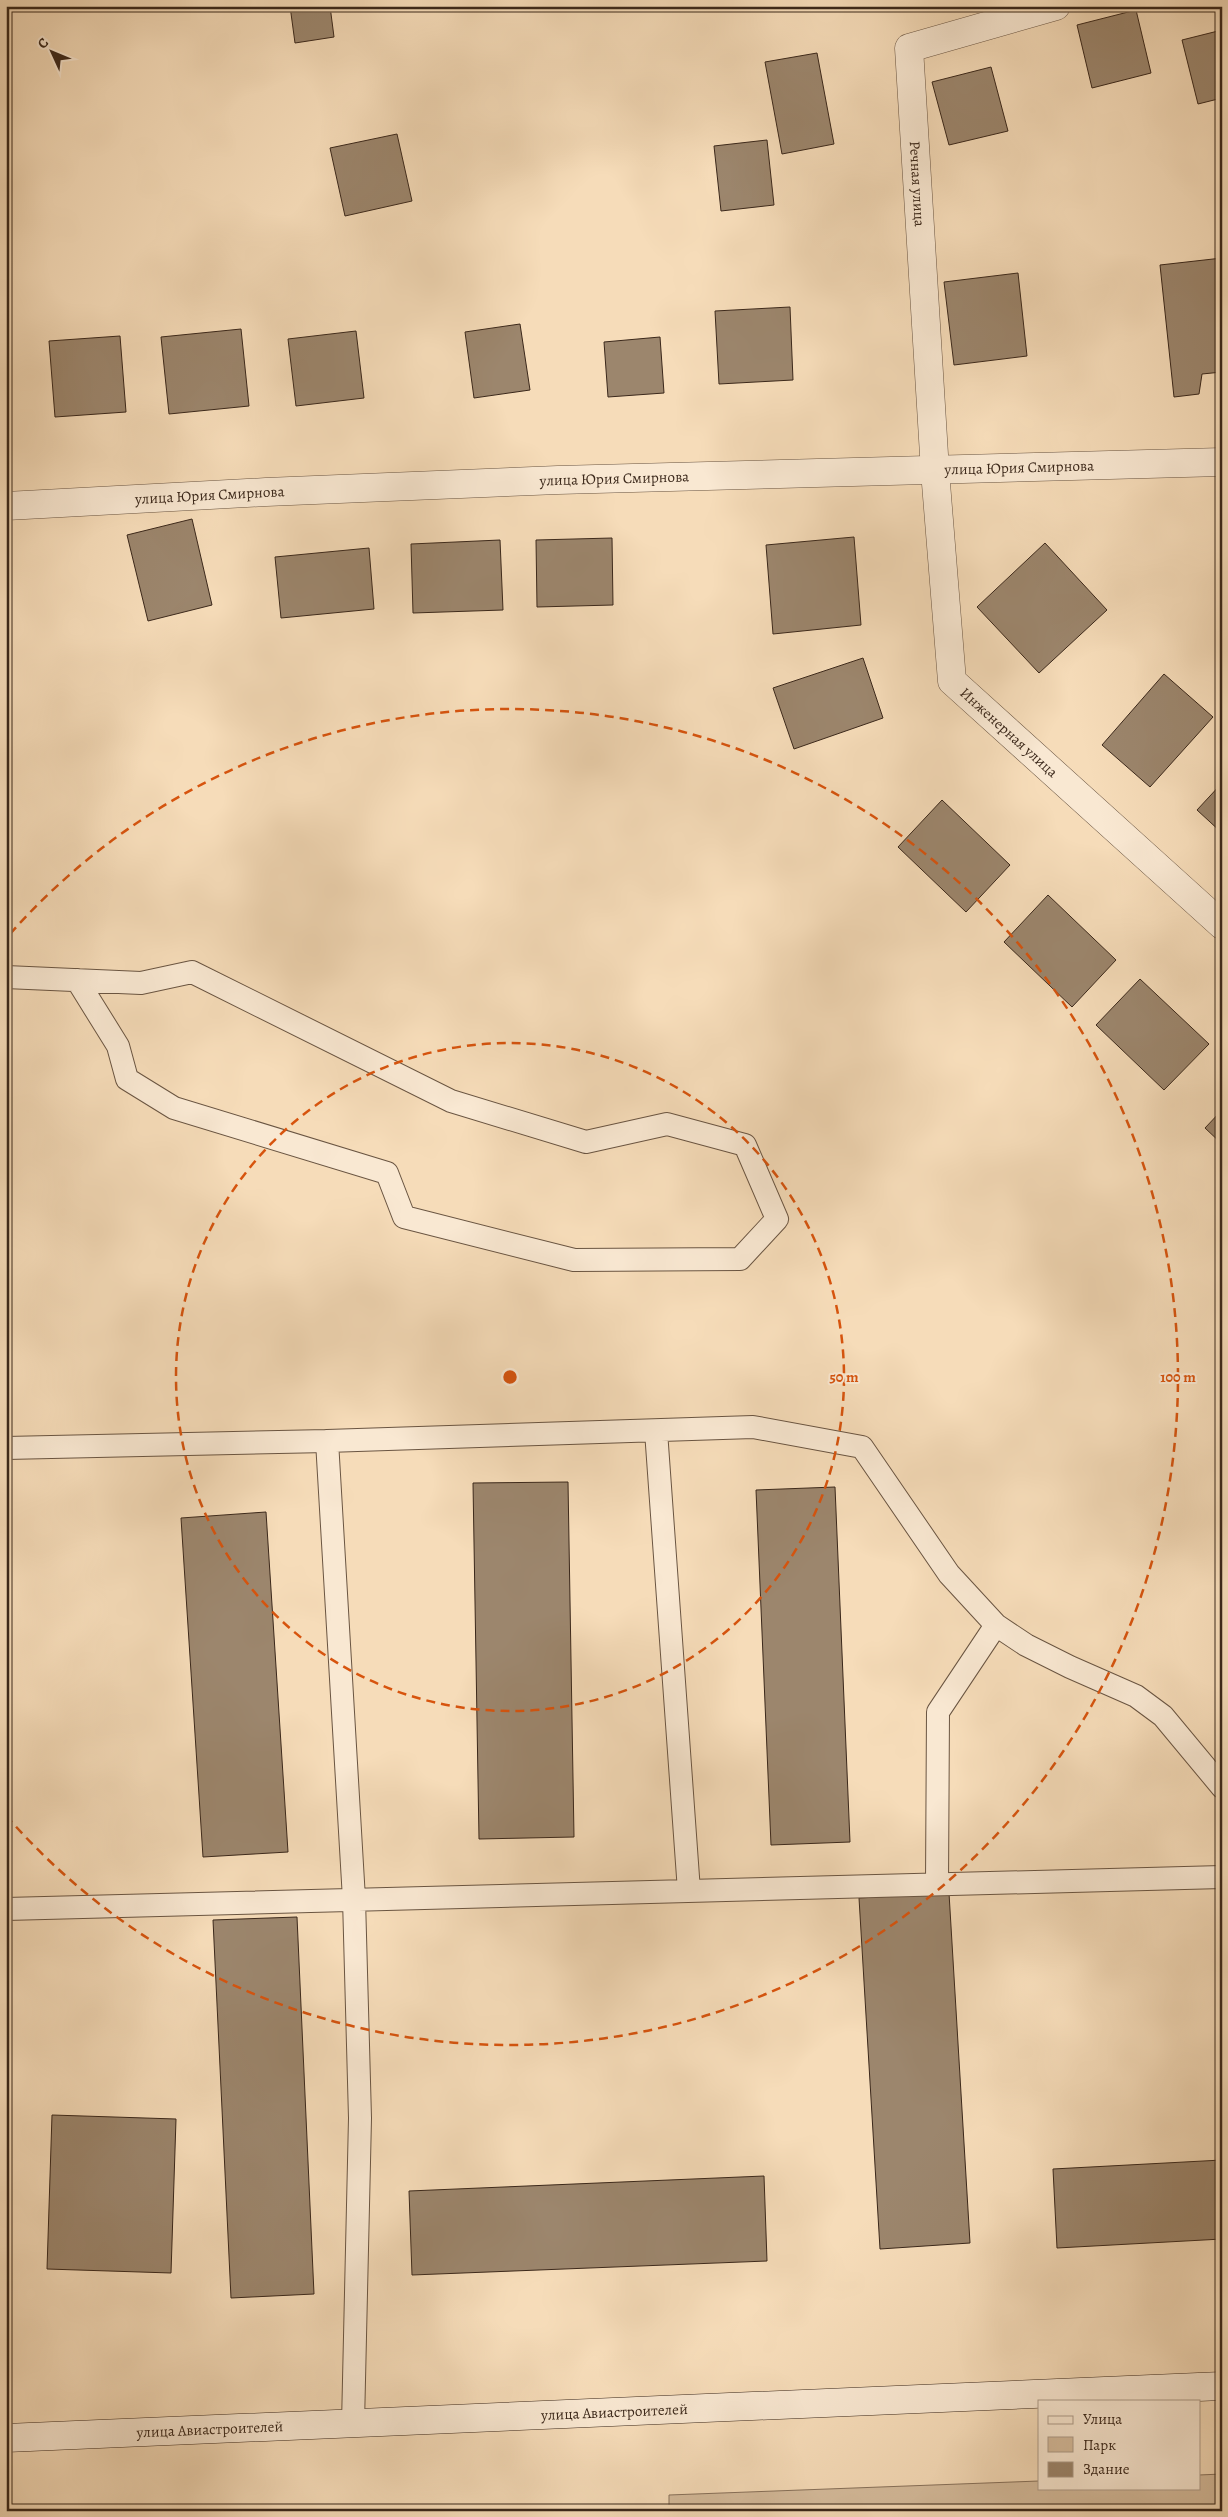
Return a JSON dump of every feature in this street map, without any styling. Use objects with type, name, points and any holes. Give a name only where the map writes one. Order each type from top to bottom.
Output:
[{"type":"street","name":"Речная улица","points":[[935,471],[909,48],[1056,6]]},
{"type":"street","name":"улица Юрия Смирнова","points":[[6,506],[266,492],[558,480],[1222,462]]},
{"type":"street","name":"Инженерная улица","points":[[935,471],[952,681],[1222,925]]},
{"type":"street","name":"улица Авиастроителей","points":[[6,2438],[1222,2386]]},
{"type":"lane","points":[[6,976],[141,983],[192,972],[451,1101],[586,1142],[667,1124],[745,1145],[777,1219],[740,1259],[574,1260],[404,1217],[387,1173],[174,1108],[127,1079],[118,1046],[76,980]]},
{"type":"lane","points":[[6,1448],[327,1441],[753,1427],[862,1447],[949,1574],[996,1625],[1043,1654],[1136,1696],[1163,1716],[1222,1787]]},
{"type":"lane","points":[[656,1431],[689,1891]]},
{"type":"lane","points":[[327,1441],[354,1899],[360,2118],[353,2424]]},
{"type":"lane","points":[[937,1884],[938,1712],[996,1625]]},
{"type":"lane","points":[[6,1909],[1222,1877]]},
{"type":"green space","points":[[1222,2474],[1222,2511],[669,2511],[669,2495],[1038,2481],[1038,2490],[1200,2490],[1200,2475]]},
{"type":"building","points":[[105,6],[134,6],[106,11]]},
{"type":"building","points":[[290,6],[330,6],[334,37],[295,43]]},
{"type":"building","points":[[1136,10],[1151,73],[1092,88],[1077,25]]},
{"type":"building","points":[[1222,30],[1222,98],[1198,104],[1182,40]]},
{"type":"building","points":[[817,53],[834,144],[782,154],[765,62]]},
{"type":"building","points":[[991,67],[1008,131],[949,145],[932,82]]},
{"type":"building","points":[[397,134],[412,201],[345,216],[330,148]]},
{"type":"building","points":[[767,140],[774,205],[721,211],[714,146]]},
{"type":"building","points":[[1222,258],[1222,372],[1202,374],[1199,394],[1174,397],[1160,265]]},
{"type":"building","points":[[1018,273],[1027,356],[954,365],[944,282]]},
{"type":"building","points":[[790,307],[793,380],[719,384],[715,311]]},
{"type":"building","points":[[520,324],[530,390],[474,398],[465,332]]},
{"type":"building","points":[[241,329],[249,406],[169,414],[161,337]]},
{"type":"building","points":[[356,331],[364,398],[296,406],[288,339]]},
{"type":"building","points":[[120,336],[126,412],[55,417],[49,341]]},
{"type":"building","points":[[660,337],[664,393],[608,397],[604,342]]},
{"type":"building","points":[[192,519],[212,605],[148,621],[127,535]]},
{"type":"building","points":[[854,537],[861,625],[773,634],[766,545]]},
{"type":"building","points":[[612,538],[613,605],[537,607],[536,540]]},
{"type":"building","points":[[500,540],[503,610],[413,613],[411,544]]},
{"type":"building","points":[[1045,543],[1107,610],[1039,673],[977,607]]},
{"type":"building","points":[[369,548],[374,609],[281,618],[275,557]]},
{"type":"building","points":[[863,658],[883,718],[794,749],[773,688]]},
{"type":"building","points":[[1164,674],[1213,717],[1150,787],[1102,745]]},
{"type":"building","points":[[1222,783],[1222,833],[1197,810]]},
{"type":"building","points":[[942,800],[1010,865],[966,912],[898,847]]},
{"type":"building","points":[[1048,895],[1116,960],[1072,1007],[1004,942]]},
{"type":"building","points":[[1140,979],[1209,1044],[1164,1090],[1096,1025]]},
{"type":"building","points":[[1222,1110],[1222,1144],[1205,1128]]},
{"type":"building","points":[[568,1482],[574,1837],[479,1839],[473,1483]]},
{"type":"building","points":[[835,1487],[850,1842],[771,1845],[756,1490]]},
{"type":"building","points":[[266,1512],[288,1852],[203,1857],[181,1518]]},
{"type":"building","points":[[949,1893],[970,2243],[880,2249],[859,1898]]},
{"type":"building","points":[[297,1917],[314,2294],[231,2298],[213,1920]]},
{"type":"building","points":[[52,2115],[176,2119],[171,2273],[47,2269]]},
{"type":"building","points":[[1222,2160],[1222,2239],[1057,2248],[1053,2169]]},
{"type":"building","points":[[764,2176],[767,2261],[412,2275],[409,2191]]}]
